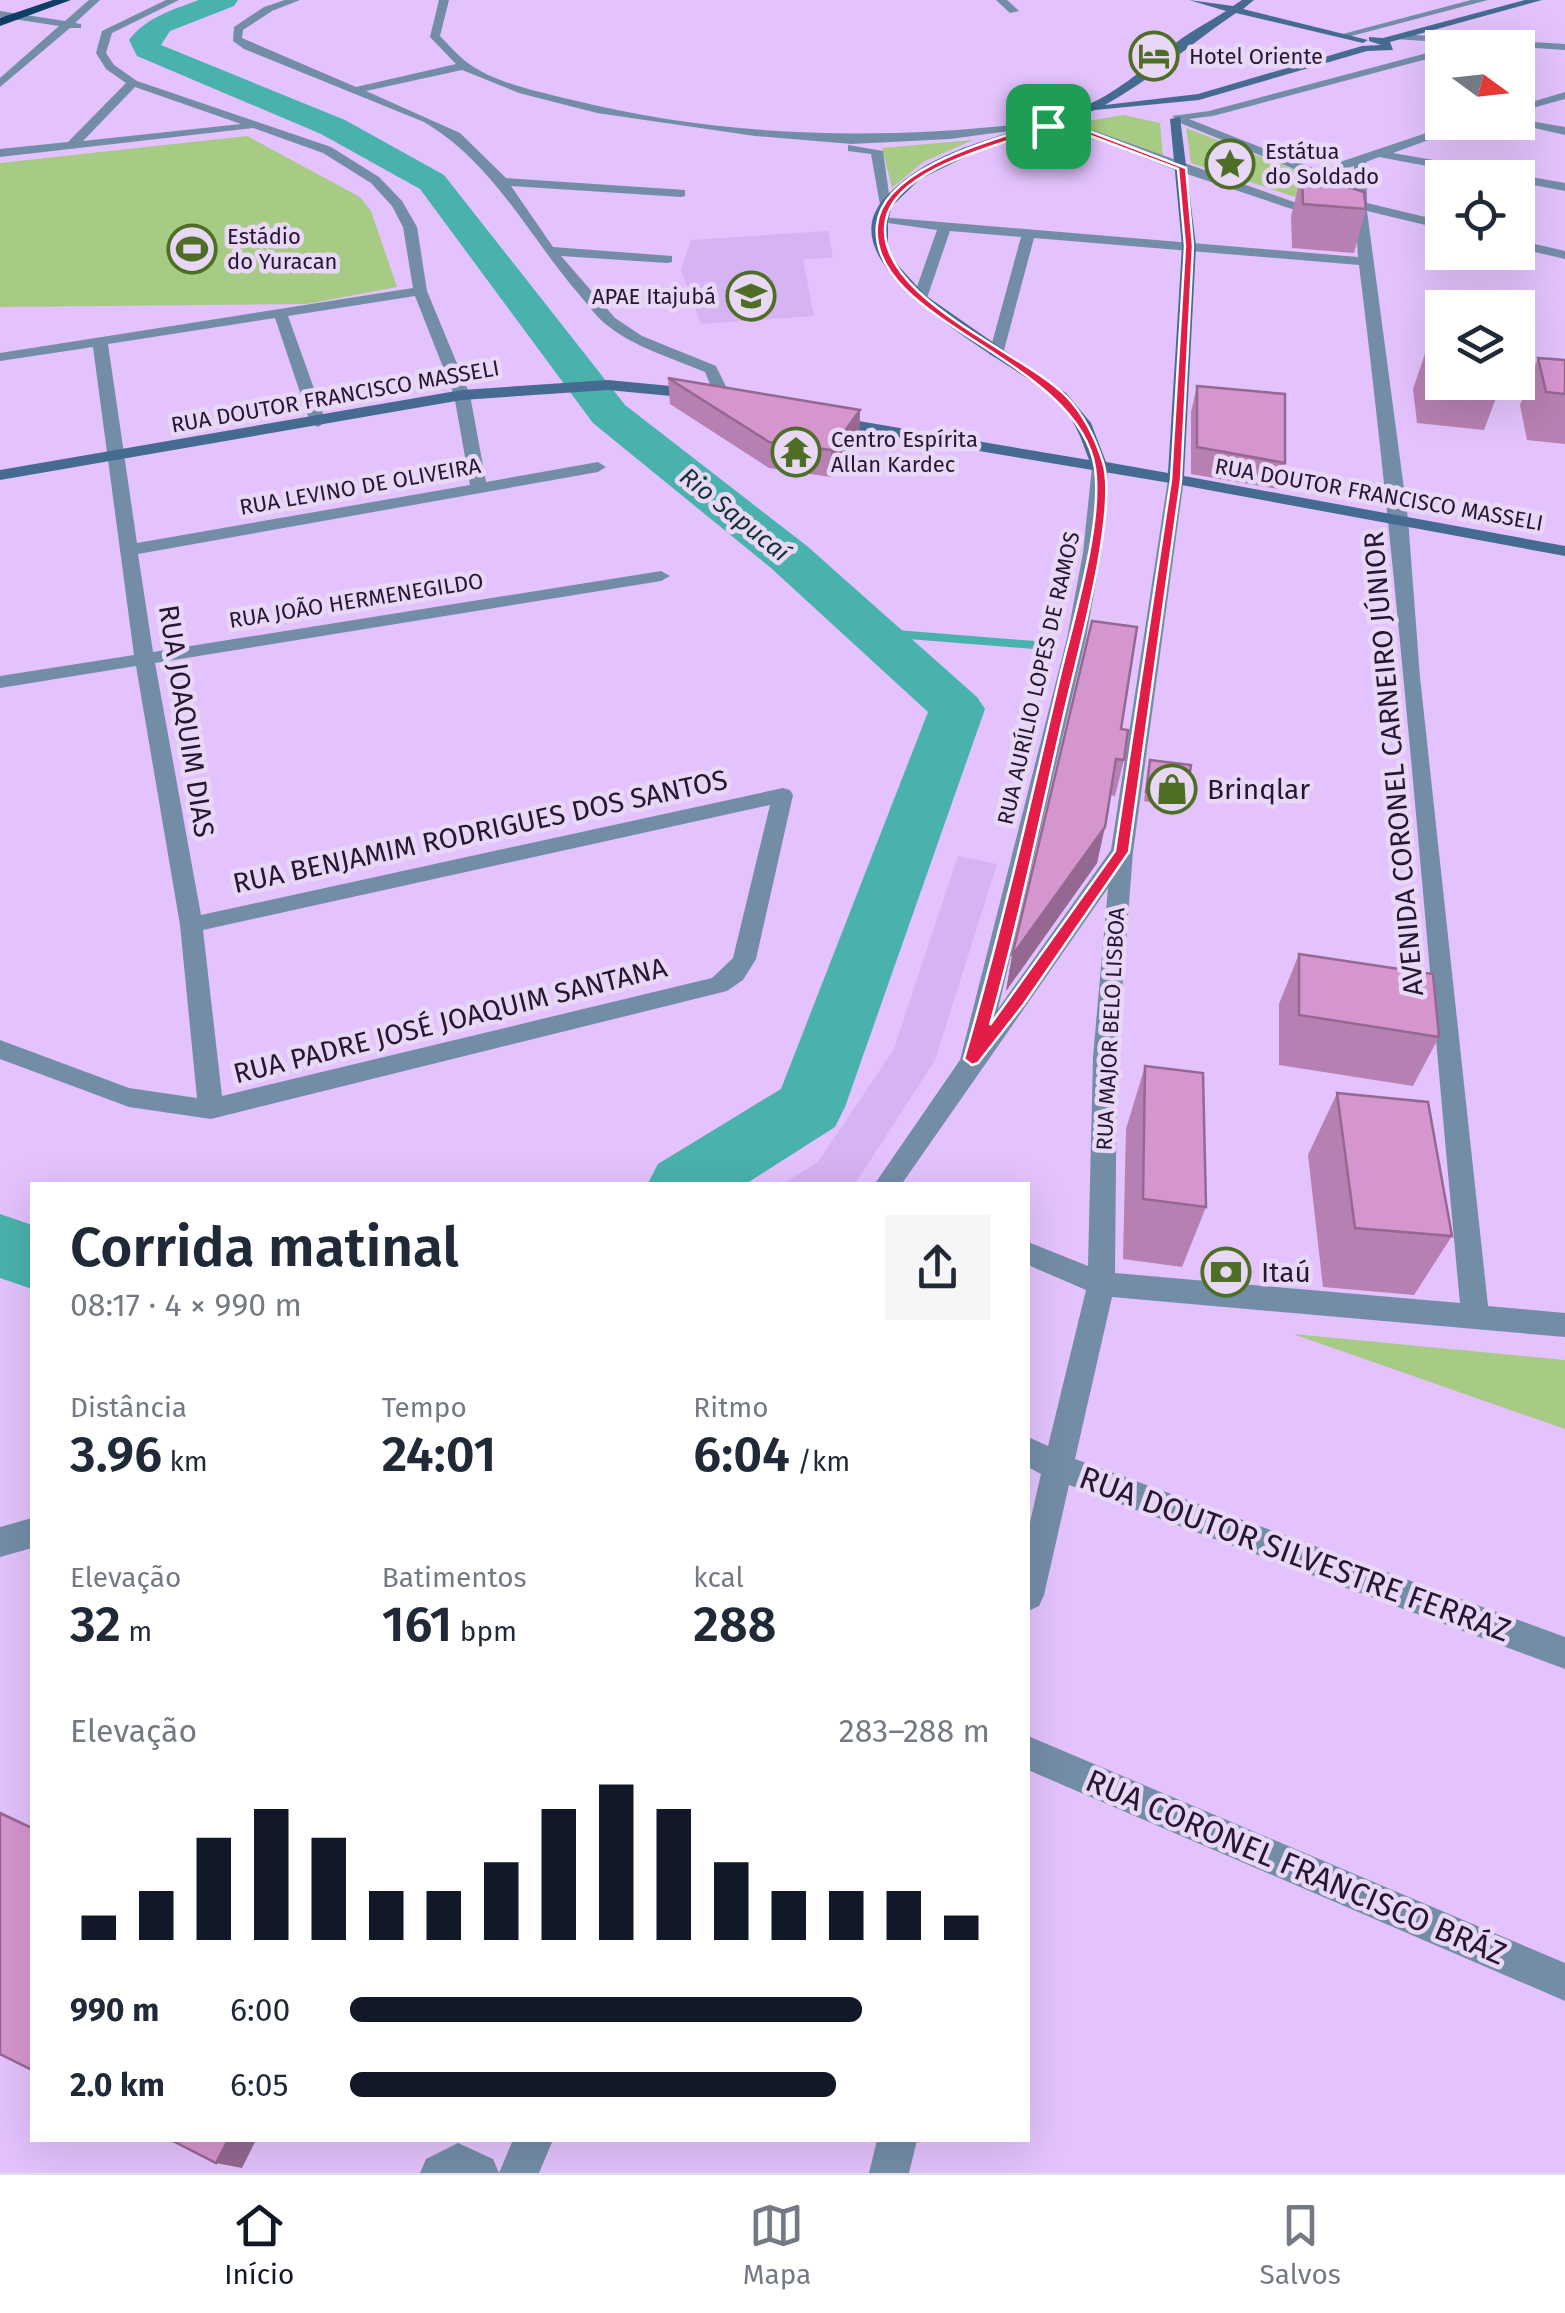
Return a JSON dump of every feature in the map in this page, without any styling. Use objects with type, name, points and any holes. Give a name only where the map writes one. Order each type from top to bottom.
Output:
[{"type":"highway","points":[[0,18],[20,17],[65,0]]},
{"type":"main road","points":[[1194,0],[1388,48],[1382,41],[1537,0]]},
{"type":"main road","points":[[884,213],[916,176],[944,160],[1086,111],[1150,74],[1174,49],[1249,0]]},
{"type":"main road","points":[[1086,111],[1199,96],[1364,44]]},
{"type":"main road","points":[[1106,108],[1177,117],[1199,96]]},
{"type":"main road","name":"RUA MAJOR BELO LISBOA","points":[[1176,480],[1189,246],[1177,117]]},
{"type":"main road","name":"RUA AURÍLIO LOPES DE RAMOS","points":[[884,213],[881,249],[888,263],[920,298],[1061,396],[1083,422],[1100,467]]},
{"type":"main road","name":"RUA DOUTOR FRANCISCO MASSELI","points":[[0,475],[462,394],[608,385],[698,393],[742,403]]},
{"type":"main road","name":"RUA DOUTOR FRANCISCO MASSELI","points":[[816,418],[1399,519],[1565,552]]},
{"type":"street","points":[[0,84],[95,0]]},
{"type":"street","points":[[20,17],[107,31],[174,0]]},
{"type":"street","points":[[295,0],[247,21],[238,29],[237,38],[248,47],[456,136],[502,182],[549,251],[621,330],[711,368],[724,399]]},
{"type":"street","points":[[444,0],[434,20],[435,37],[464,66],[530,95],[778,134],[903,140],[1053,124],[1361,228]]},
{"type":"street","points":[[1002,0],[1014,10]]},
{"type":"street","points":[[1344,35],[1483,0]]},
{"type":"street","points":[[1408,4],[1438,12]]},
{"type":"street","points":[[107,31],[101,52],[110,67],[133,83],[327,150],[375,180],[397,204],[410,227],[420,291],[462,394],[479,488]]},
{"type":"street","points":[[1535,37],[1562,35]]},
{"type":"street","points":[[1398,37],[1425,40]]},
{"type":"street","points":[[1535,45],[1565,47]]},
{"type":"street","points":[[1177,117],[1208,114],[1425,57]]},
{"type":"street","points":[[434,60],[447,70]]},
{"type":"street","points":[[356,90],[464,66]]},
{"type":"street","name":"RUA AURÍLIO LOPES DE RAMOS","points":[[447,70],[515,99],[599,118],[742,140],[877,151],[884,213]]},
{"type":"street","points":[[72,144],[133,83]]},
{"type":"street","points":[[1535,104],[1565,96]]},
{"type":"street","points":[[1177,117],[1305,168],[1352,198],[1425,220]]},
{"type":"street","points":[[0,153],[263,126]]},
{"type":"street","points":[[1535,126],[1565,131]]},
{"type":"street","points":[[1305,168],[1360,162],[1375,153],[1425,137]]},
{"type":"street","points":[[1375,153],[1425,162]]},
{"type":"street","name":"AVENIDA CORONEL CARNEIRO JÚNIOR","points":[[1360,162],[1352,198],[1367,262],[1399,519],[1412,696],[1475,1318]]},
{"type":"street","points":[[1535,181],[1565,187]]},
{"type":"street","points":[[502,182],[681,194]]},
{"type":"street","points":[[1306,209],[1352,198]]},
{"type":"street","points":[[884,213],[945,226],[1367,262]]},
{"type":"street","points":[[920,298],[945,226]]},
{"type":"street","points":[[996,354],[1029,232]]},
{"type":"street","points":[[1535,248],[1565,256]]},
{"type":"street","points":[[549,251],[667,259]]},
{"type":"street","points":[[0,357],[420,291]]},
{"type":"street","points":[[280,313],[318,422]]},
{"type":"street","name":"RUA JOAQUIM DIAS","points":[[100,342],[144,656],[190,925],[211,1109]]},
{"type":"street","name":"RUA LEVINO DE OLIVEIRA","points":[[130,550],[598,467]]},
{"type":"street","name":"RUA AURÍLIO LOPES DE RAMOS","points":[[972,1059],[998,969],[1078,629],[1098,524],[1100,467]]},
{"type":"street","name":"RUA MAJOR BELO LISBOA","points":[[1030,1574],[1041,1459],[1100,1284],[1105,1057],[1122,852],[1176,480]]},
{"type":"street","name":"RUA JOÃO HERMENEGILDO","points":[[0,682],[661,576]]},
{"type":"street","name":"RUA BENJAMIM RODRIGUES DOS SANTOS","points":[[190,925],[783,795]]},
{"type":"street","name":"RUA PADRE JOSÉ JOAQUIM SANTANA","points":[[0,1049],[138,1103],[168,1109],[211,1109],[718,985],[735,974],[744,959],[783,795]]},
{"type":"street","points":[[889,1182],[972,1059],[1019,1000],[1122,852]]},
{"type":"street","points":[[1030,1254],[1100,1284],[1565,1325]]},
{"type":"street","name":"RUA DOUTOR SILVESTRE FERRAZ","points":[[1041,1459],[1565,1654]]},
{"type":"street","points":[[0,1542],[30,1534]]},
{"type":"street","name":"RUA CORONEL FRANCISCO BRÁZ","points":[[1030,1754],[1565,1982]]},
{"type":"street","points":[[519,2173],[532,2142]]},
{"type":"street","points":[[889,2173],[897,2142]]},
{"type":"street","points":[[440,2173],[458,2163],[479,2173]]},
{"type":"shaded area","name":"APAE Itajubá","points":[[828,231],[833,258],[803,259],[814,316],[701,324],[681,270],[691,240]]},
{"type":"shaded area","points":[[958,856],[997,864],[935,1060],[856,1182],[786,1182],[818,1162],[894,1049]]},
{"type":"green space","points":[[1124,115],[1160,123],[1163,157],[1086,129],[1087,121]]},
{"type":"green space","points":[[1186,128],[1345,189],[1317,204],[1191,163]]},
{"type":"green space","name":"Estádio do Yuracan","points":[[247,136],[360,197],[371,211],[397,287],[307,304],[0,307],[0,163]]},
{"type":"green space","points":[[973,140],[923,162],[892,188],[882,148]]},
{"type":"green space","points":[[1293,1334],[1565,1360],[1565,1429]]},
{"type":"building","points":[[1302,173],[1364,192],[1366,209],[1303,204]]},
{"type":"building","points":[[1538,358],[1565,360],[1565,394],[1546,392]]},
{"type":"building","points":[[668,378],[860,410],[831,450],[769,442]]},
{"type":"building","points":[[1197,386],[1285,394],[1285,463],[1197,447]]},
{"type":"building","points":[[1092,621],[1137,627],[1121,729],[1128,730],[1124,760],[1116,759],[1105,827],[1012,956]]},
{"type":"building","points":[[1150,760],[1191,765],[1186,798],[1146,792]]},
{"type":"building","points":[[1299,954],[1433,974],[1439,1037],[1299,1015]]},
{"type":"building","points":[[1145,1066],[1203,1073],[1206,1207],[1143,1199]]},
{"type":"building","points":[[1337,1093],[1428,1102],[1452,1236],[1355,1228]]},
{"type":"building","points":[[0,1813],[30,1827],[30,2069],[0,2054]]},
{"type":"building","points":[[175,2142],[227,2142],[216,2163]]},
{"type":"waterway","name":"Rio Sapucaí","points":[[224,0],[160,25],[144,40],[148,50],[333,127],[432,182],[609,414],[789,557],[957,709],[810,1107],[689,1182]]},
{"type":"waterway","points":[[871,632],[1047,646]]},
{"type":"waterway","name":"Rio Sapucaí","points":[[0,1246],[30,1256]]},
{"type":"place","name":"Hotel Oriente","points":[[1154,56]]},
{"type":"place","name":"Estátua do Soldado","points":[[1230,164]]},
{"type":"place","name":"Estádio do Yuracan","points":[[192,249]]},
{"type":"place","name":"APAE Itajubá","points":[[751,296]]},
{"type":"place","name":"Centro Espírita Allan Kardec","points":[[796,452]]},
{"type":"place","name":"Brinqlar","points":[[1172,789]]},
{"type":"place","name":"Itaú","points":[[1226,1272]]},
{"type":"route","points":[[1058,122],[1182,168],[1189,246],[1176,480],[1122,852],[1019,1000],[972,1059],[998,969],[1078,629],[1098,524],[1100,467],[1083,422],[1061,396],[920,298],[888,263],[881,249],[881,221],[886,205],[916,176],[944,160],[1048,126],[1058,122]]}]
